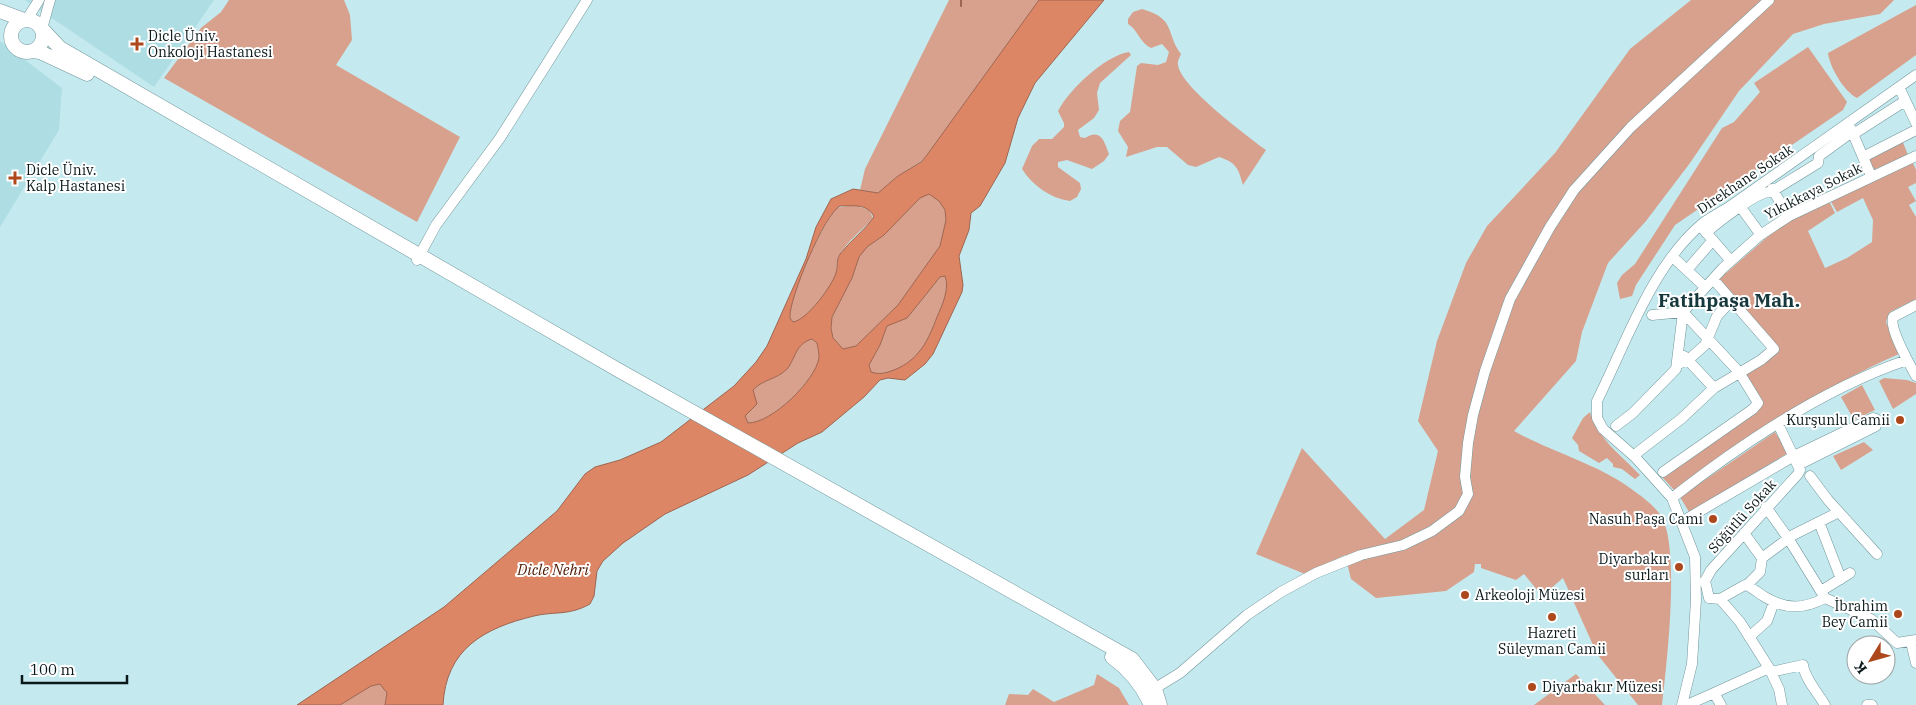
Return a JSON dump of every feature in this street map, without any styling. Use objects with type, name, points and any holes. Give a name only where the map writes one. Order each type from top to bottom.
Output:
[{"type":"main road","points":[[0,11],[36,22],[60,48],[419,258],[1033,608],[1132,659],[1150,696],[1160,705]]},
{"type":"main road","points":[[12,40],[14,26],[25,19]]},
{"type":"main road","points":[[0,26],[14,45],[22,51],[40,52],[84,73],[419,258]]},
{"type":"main road","points":[[33,51],[41,44],[42,30]]},
{"type":"street","points":[[25,19],[39,0]]},
{"type":"street","points":[[42,30],[50,0]]},
{"type":"street","points":[[419,258],[436,225],[500,138],[587,0]]},
{"type":"street","points":[[1150,696],[1201,656],[1247,615],[1281,592],[1316,573],[1361,555],[1403,545],[1425,535],[1459,511],[1468,494],[1466,477],[1468,443],[1485,370],[1510,299],[1550,227],[1574,190],[1631,127],[1769,0]]},
{"type":"street","name":"Direkhane Sokak","points":[[1682,705],[1692,664],[1696,600],[1696,557],[1683,521],[1672,498],[1635,457],[1619,445],[1603,429],[1597,418],[1597,401],[1650,294],[1674,255],[1704,222],[1851,128],[1916,75]]},
{"type":"street","points":[[1864,157],[1916,124],[1899,87]]},
{"type":"street","points":[[1851,128],[1855,132],[1906,101]]},
{"type":"street","points":[[1851,128],[1871,176]]},
{"type":"street","points":[[1687,270],[1708,234],[1740,206],[1773,190],[1818,163],[1819,156],[1851,128]]},
{"type":"street","name":"Yıkıkkaya Sokak","points":[[1683,312],[1731,261],[1761,235],[1788,216],[1916,156]]},
{"type":"street","points":[[1773,190],[1788,216]]},
{"type":"street","points":[[1740,206],[1761,235]]},
{"type":"street","points":[[1708,234],[1731,261]]},
{"type":"street","points":[[1638,452],[1681,419],[1714,388],[1761,360],[1774,349],[1732,301],[1709,283],[1687,270],[1676,260]]},
{"type":"street","points":[[1616,426],[1633,414],[1683,362],[1705,345],[1718,316],[1732,301]]},
{"type":"street","points":[[1916,305],[1893,318],[1892,321],[1907,360],[1916,376]]},
{"type":"street","points":[[1652,315],[1683,312]]},
{"type":"street","points":[[1663,472],[1758,406],[1739,372],[1683,312]]},
{"type":"street","points":[[1683,312],[1679,352],[1683,362],[1714,388]]},
{"type":"street","points":[[1672,498],[1778,424],[1873,371],[1907,360]]},
{"type":"street","points":[[1683,521],[1876,426],[1876,419],[1873,418],[1797,464]]},
{"type":"street","points":[[1778,424],[1797,464]]},
{"type":"street","name":"Söğütlü Sokak","points":[[1720,599],[1710,598],[1705,581],[1711,570],[1766,508],[1797,464]]},
{"type":"street","points":[[1810,476],[1877,554]]},
{"type":"street","points":[[1766,508],[1788,538],[1823,594],[1871,620],[1897,643],[1913,641],[1916,663]]},
{"type":"street","points":[[1762,558],[1788,538],[1839,512]]},
{"type":"street","points":[[1747,585],[1774,602],[1798,608],[1823,594],[1844,577],[1819,522]]},
{"type":"street","points":[[1744,533],[1762,558],[1760,572],[1747,585],[1720,599],[1749,637],[1770,670],[1779,688],[1782,705]]},
{"type":"street","points":[[1749,637],[1767,621],[1774,602]]},
{"type":"street","points":[[1687,705],[1770,670],[1803,665],[1804,674],[1825,705]]},
{"type":"street","points":[[1714,693],[1721,705]]},
{"type":"street","points":[[1867,705],[1872,705]]},
{"type":"shaded area","name":"Dicle Üniv. Onkoloji Hastanesi","points":[[25,0],[214,0],[154,87]]},
{"type":"shaded area","points":[[229,0],[344,0],[350,15],[352,40],[336,65],[460,137],[417,222],[164,78],[201,28],[221,12]]},
{"type":"shaded area","points":[[949,0],[1039,0],[927,155],[878,193],[860,190],[865,169]]},
{"type":"shaded area","points":[[1691,0],[1894,0],[1880,14],[1824,24],[1793,34],[1739,91],[1690,163],[1646,221],[1608,263],[1582,332],[1576,361],[1514,431],[1616,479],[1653,506],[1666,527],[1670,549],[1671,605],[1662,705],[1638,705],[1597,654],[1563,578],[1542,596],[1524,574],[1516,580],[1481,568],[1481,564],[1475,564],[1474,572],[1446,591],[1376,598],[1351,579],[1345,555],[1305,574],[1256,554],[1302,448],[1385,539],[1424,510],[1438,451],[1418,421],[1437,341],[1466,263],[1487,226],[1555,153],[1630,49]]},
{"type":"shaded area","points":[[1916,5],[1916,55],[1857,98],[1852,95],[1838,78],[1828,53]]},
{"type":"shaded area","points":[[1142,9],[1161,17],[1166,22],[1181,54],[1178,65],[1190,85],[1216,110],[1266,150],[1243,185],[1236,167],[1219,157],[1196,167],[1188,165],[1167,147],[1157,147],[1126,157],[1128,147],[1118,131],[1120,121],[1130,112],[1137,66],[1141,63],[1158,65],[1166,62],[1169,52],[1162,44],[1151,48],[1147,46],[1128,24],[1128,19],[1133,12]]},
{"type":"shaded area","name":"Dicle Üniv. Kalp Hastanesi","points":[[0,41],[62,88],[59,130],[0,227]]},
{"type":"shaded area","points":[[1808,47],[1847,102],[1843,110],[1675,225],[1636,285],[1632,296],[1620,299],[1617,283],[1622,275],[1635,264],[1722,128],[1734,122],[1760,92],[1754,83]]},
{"type":"shaded area","points":[[1129,52],[1131,55],[1100,83],[1097,93],[1099,110],[1094,118],[1078,130],[1080,137],[1085,138],[1095,134],[1101,137],[1109,154],[1104,161],[1092,169],[1067,160],[1058,162],[1058,167],[1080,183],[1081,189],[1077,197],[1070,201],[1049,194],[1031,181],[1022,169],[1032,146],[1039,139],[1052,139],[1064,127],[1058,111],[1070,93],[1088,75],[1109,60]]},
{"type":"shaded area","points":[[1902,140],[1908,155],[1871,171],[1865,159]]},
{"type":"shaded area","points":[[1913,163],[1916,170],[1916,183],[1908,187],[1916,201],[1909,205],[1916,217],[1916,299],[1890,312],[1886,322],[1899,354],[1812,399],[1675,491],[1661,476],[1762,406],[1745,375],[1779,350],[1717,281],[1782,224],[1829,201],[1835,213],[1808,231],[1825,268],[1847,258],[1872,242],[1873,220],[1863,198],[1837,212],[1830,200]]},
{"type":"shaded area","points":[[929,194],[939,201],[945,210],[946,220],[940,246],[898,305],[856,346],[843,350],[833,338],[831,328],[832,317],[852,278],[859,257],[867,247],[884,235],[920,197]]},
{"type":"shaded area","points":[[854,205],[869,210],[873,218],[839,255],[836,274],[824,294],[805,315],[793,322],[790,318],[794,293],[814,246],[836,208]]},
{"type":"shaded area","points":[[945,276],[947,286],[943,302],[930,334],[921,349],[903,366],[882,373],[871,373],[869,365],[880,345],[887,326],[916,307],[940,277]]},
{"type":"shaded area","points":[[812,339],[817,343],[819,358],[810,378],[791,399],[769,416],[748,423],[745,416],[756,405],[753,390],[757,386],[783,373],[790,365],[799,347]]},
{"type":"shaded area","points":[[1884,378],[1907,380],[1916,383],[1916,394],[1893,409],[1879,381]]},
{"type":"shaded area","points":[[1862,385],[1875,410],[1854,420],[1841,397]]},
{"type":"shaded area","points":[[1590,412],[1593,421],[1604,438],[1640,475],[1635,479],[1622,469],[1613,467],[1613,464],[1607,458],[1599,463],[1579,451],[1578,445],[1572,438],[1583,418]]},
{"type":"shaded area","points":[[1775,432],[1788,453],[1689,512],[1680,497]]},
{"type":"shaded area","points":[[1864,442],[1873,450],[1841,470],[1833,456]]},
{"type":"shaded area","points":[[1097,674],[1119,688],[1129,705],[1005,705],[1009,694],[1028,695],[1033,689],[1054,702],[1094,685]]},
{"type":"shaded area","points":[[1576,674],[1605,705],[1534,705]]},
{"type":"shaded area","points":[[380,684],[387,693],[385,705],[340,705],[371,686]]},
{"type":"water","name":"Dicle Nehri","points":[[1039,0],[1104,0],[1035,83],[1018,118],[1005,163],[980,206],[971,213],[969,230],[959,256],[963,285],[962,292],[933,354],[925,364],[905,380],[888,378],[880,380],[864,397],[822,432],[798,443],[748,475],[665,514],[623,543],[603,561],[597,571],[594,596],[590,604],[562,613],[534,616],[516,621],[499,627],[471,644],[460,655],[451,669],[443,705],[385,705],[387,693],[380,684],[371,686],[340,705],[297,705],[444,607],[557,511],[585,474],[595,467],[620,460],[661,442],[734,386],[756,362],[767,346],[806,259],[816,227],[831,199],[853,189],[878,193],[898,176],[921,162]],"holes":[[[929,194],[939,201],[945,210],[946,220],[940,246],[898,305],[856,346],[843,349],[833,338],[831,328],[832,317],[852,278],[859,257],[867,247],[884,235],[920,198]],[[840,206],[859,206],[868,209],[874,217],[840,254],[834,279],[818,302],[799,320],[793,322],[790,318],[791,308],[801,276],[817,240],[833,212]],[[945,276],[947,286],[945,297],[930,334],[921,349],[903,366],[882,373],[871,372],[869,365],[880,345],[887,326],[907,318],[940,277]],[[812,339],[817,343],[819,354],[816,367],[810,378],[791,399],[769,416],[748,423],[745,416],[757,404],[753,390],[757,386],[783,373],[790,365],[799,348],[806,341]]]},
{"type":"waterway","points":[[961,0],[961,6]]},
{"type":"place","name":"Dicle Üniv. Onkoloji Hastanesi","points":[[137,44]]},
{"type":"place","name":"Dicle Üniv. Kalp Hastanesi","points":[[15,178]]},
{"type":"place","name":"Kurşunlu Camii","points":[[1900,420]]},
{"type":"place","name":"Nasuh Paşa Cami","points":[[1713,519]]},
{"type":"place","name":"Diyarbakır surları","points":[[1679,567]]},
{"type":"place","name":"Arkeoloji Müzesi","points":[[1465,595]]},
{"type":"place","name":"İbrahim Bey Camii","points":[[1898,614]]},
{"type":"place","name":"Hazreti Süleyman Camii","points":[[1552,617]]},
{"type":"place","name":"Diyarbakır Müzesi","points":[[1532,687]]},
{"type":"district","name":"Fatihpaşa Mah.","points":[[1729,300]]}]
